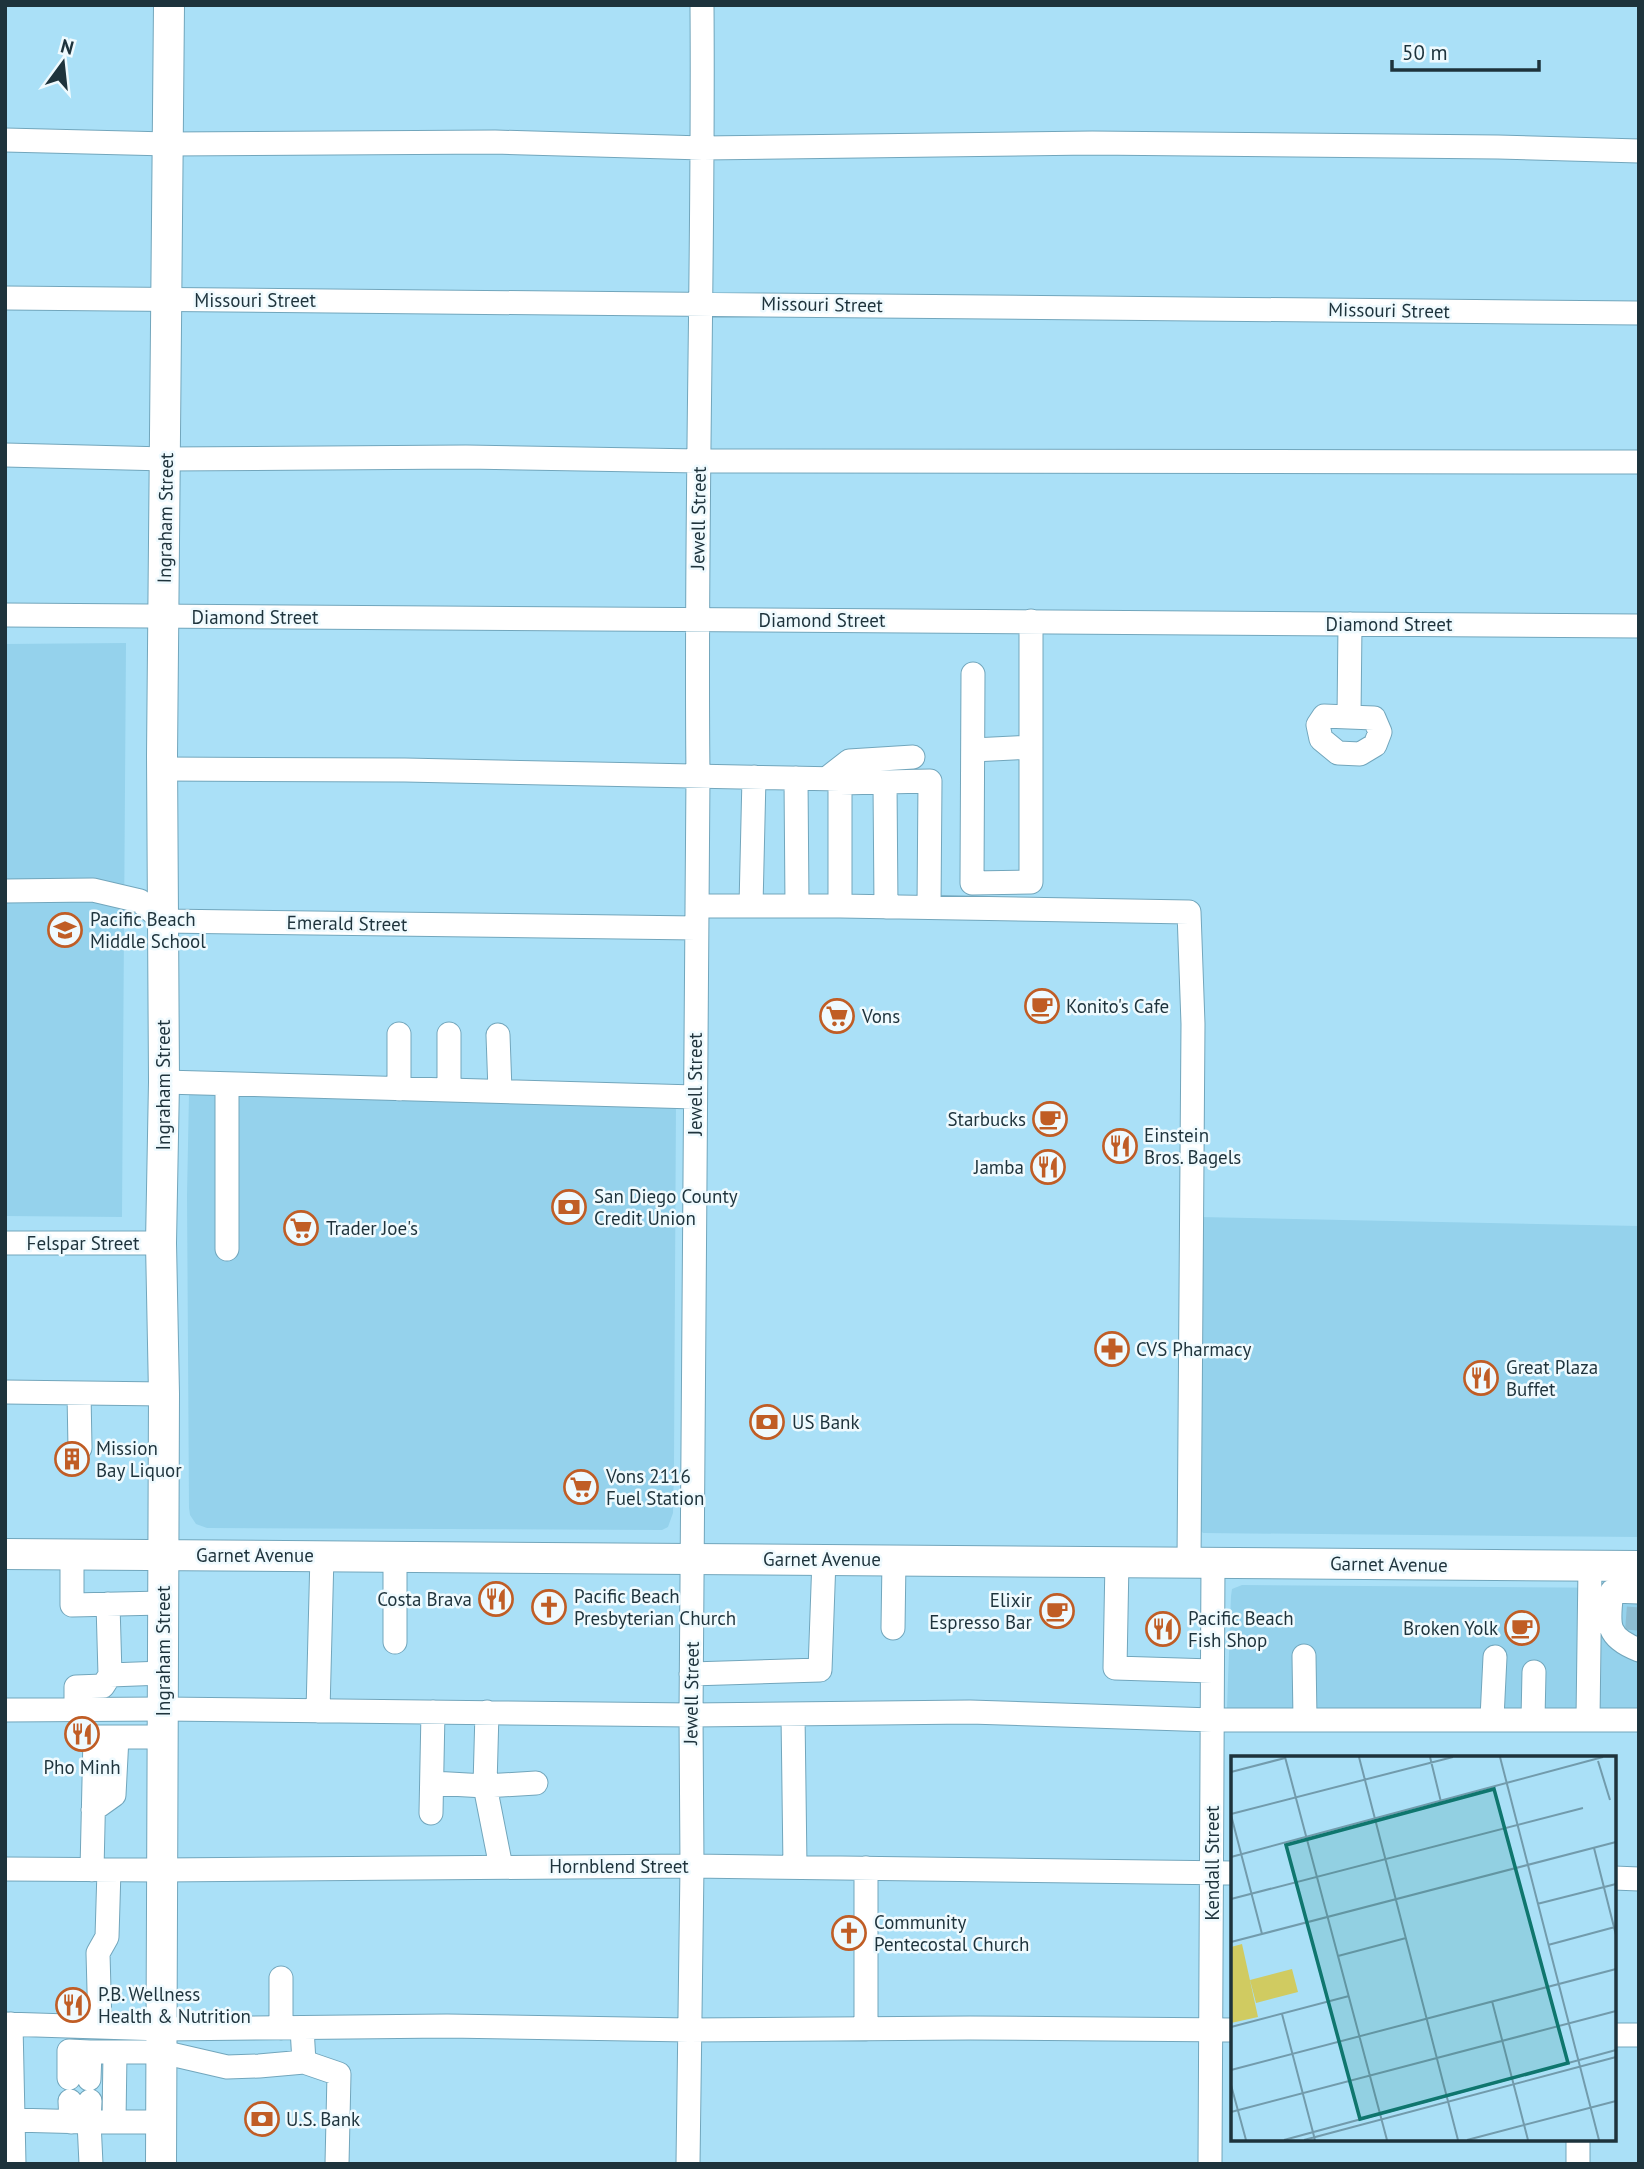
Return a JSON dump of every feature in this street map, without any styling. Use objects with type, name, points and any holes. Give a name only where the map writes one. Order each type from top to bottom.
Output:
[{"type":"main road","name":"Ingraham Street","points":[[161,2164],[164,1394],[161,1243],[164,1082],[162,769],[169,5]]},
{"type":"main road","name":"Garnet Avenue","points":[[5,1554],[1117,1561],[1613,1572]]},
{"type":"street","name":"Jewell Street","points":[[688,2164],[702,5]]},
{"type":"street","points":[[5,140],[169,144],[495,142],[703,148],[1092,144],[1498,147],[1639,151]]},
{"type":"street","name":"Missouri Street","points":[[5,298],[1639,313]]},
{"type":"street","points":[[5,455],[166,459],[466,457],[699,461],[1639,462]]},
{"type":"street","name":"Diamond Street","points":[[5,615],[1639,626]]},
{"type":"street","points":[[973,674],[972,883],[1031,882],[1031,621]]},
{"type":"street","points":[[1349,717],[1350,624]]},
{"type":"street","points":[[972,750],[1031,747]]},
{"type":"street","points":[[840,906],[835,780],[849,761],[913,757]]},
{"type":"street","points":[[162,769],[698,775],[885,783],[930,781],[929,907]]},
{"type":"street","points":[[751,906],[754,777]]},
{"type":"street","points":[[796,778],[797,906]]},
{"type":"street","points":[[885,783],[886,906]]},
{"type":"street","points":[[5,891],[93,890],[140,901],[163,921]]},
{"type":"street","name":"Emerald Street","points":[[163,921],[696,917],[751,906],[929,907]]},
{"type":"street","name":"Kendall Street","points":[[929,907],[1189,912],[1201,1562],[1212,1671],[1212,1720],[1222,1872],[1222,2030],[1210,2164]]},
{"type":"street","points":[[399,1034],[399,1089]]},
{"type":"street","points":[[449,1034],[449,1090]]},
{"type":"street","points":[[498,1035],[500,1091]]},
{"type":"street","points":[[164,1082],[695,1097]]},
{"type":"street","points":[[227,1084],[227,1249]]},
{"type":"street","name":"Felspar Street","points":[[5,1243],[161,1243]]},
{"type":"street","points":[[5,1392],[164,1394]]},
{"type":"street","points":[[79,1393],[80,1448]]},
{"type":"street","points":[[72,1554],[72,1605],[163,1603]]},
{"type":"street","points":[[318,1711],[322,1555]]},
{"type":"street","points":[[395,1556],[395,1642]]},
{"type":"street","points":[[691,1674],[820,1670],[824,1559]]},
{"type":"street","points":[[893,1628],[894,1560]]},
{"type":"street","points":[[1117,1561],[1115,1668],[1212,1671]]},
{"type":"street","points":[[1613,1572],[1639,1592]]},
{"type":"street","points":[[1588,1719],[1608,1617],[1613,1572]]},
{"type":"street","points":[[1613,1572],[1608,1617],[1611,1633],[1621,1643],[1639,1650]]},
{"type":"street","points":[[76,1710],[76,1687],[103,1686],[110,1675],[108,1604]]},
{"type":"street","points":[[1304,1656],[1306,1720]]},
{"type":"street","points":[[1492,1718],[1495,1657]]},
{"type":"street","points":[[1533,1718],[1534,1672]]},
{"type":"street","points":[[110,1675],[163,1673]]},
{"type":"street","points":[[5,1710],[76,1710],[163,1723]]},
{"type":"street","points":[[100,2027],[98,1953],[107,1937],[93,1810],[114,1795],[117,1737],[163,1723],[318,1711],[691,1715],[970,1712],[1212,1720],[1639,1720]]},
{"type":"street","points":[[432,1814],[433,1712]]},
{"type":"street","points":[[487,1712],[485,1786],[501,1867]]},
{"type":"street","points":[[793,1714],[795,1867]]},
{"type":"street","points":[[432,1783],[485,1786],[536,1783]]},
{"type":"street","name":"Hornblend Street","points":[[5,1869],[691,1866],[1222,1872]]},
{"type":"street","points":[[866,1868],[866,2029]]},
{"type":"street","points":[[1616,1878],[1639,1879]]},
{"type":"street","points":[[281,1978],[291,2028],[304,2062]]},
{"type":"street","points":[[14,2164],[8,2024],[100,2027],[162,2041],[227,2067],[304,2062],[340,2074],[337,2164]]},
{"type":"street","points":[[91,2164],[69,2051],[115,2052],[162,2041],[291,2028],[447,2026],[689,2030],[1222,2030]]},
{"type":"street","points":[[1616,2035],[1639,2035]]},
{"type":"street","points":[[114,2122],[115,2052]]},
{"type":"street","points":[[13,2120],[80,2100],[114,2122],[161,2122]]},
{"type":"street","points":[[1578,2141],[1578,2164]]},
{"type":"shaded area","name":"Pacific Beach Middle School","points":[[126,643],[122,1217],[5,1216],[5,644]]},
{"type":"shaded area","points":[[189,1094],[676,1101],[674,1463],[673,1513],[668,1527],[662,1530],[207,1528],[196,1524],[189,1508]]},
{"type":"shaded area","points":[[1200,1217],[1639,1226],[1639,1537],[1203,1533],[1199,1529]]},
{"type":"shaded area","points":[[1242,1585],[1639,1588],[1639,1709],[1227,1708],[1231,1596],[1232,1589]]},
{"type":"tunnel","points":[[1626,1618],[1639,1619]]},
{"type":"place","name":"Pacific Beach Middle School","points":[[65,930]]},
{"type":"place","name":"Konito's Cafe","points":[[1042,1006]]},
{"type":"place","name":"Vons","points":[[837,1016]]},
{"type":"place","name":"Starbucks","points":[[1050,1119]]},
{"type":"place","name":"Einstein Bros. Bagels","points":[[1120,1146]]},
{"type":"place","name":"Jamba","points":[[1048,1167]]},
{"type":"place","name":"San Diego County Credit Union","points":[[569,1207]]},
{"type":"place","name":"Trader Joe's","points":[[301,1228]]},
{"type":"place","name":"CVS Pharmacy","points":[[1112,1349]]},
{"type":"place","name":"Great Plaza Buffet","points":[[1481,1378]]},
{"type":"place","name":"US Bank","points":[[767,1422]]},
{"type":"place","name":"Mission Bay Liquor","points":[[72,1459]]},
{"type":"place","name":"Vons 2116 Fuel Station","points":[[581,1487]]},
{"type":"place","name":"Costa Brava","points":[[496,1599]]},
{"type":"place","name":"Pacific Beach Presbyterian Church","points":[[549,1607]]},
{"type":"place","name":"Elixir Espresso Bar","points":[[1057,1611]]},
{"type":"place","name":"Broken Yolk","points":[[1522,1628]]},
{"type":"place","name":"Pacific Beach Fish Shop","points":[[1163,1629]]},
{"type":"place","name":"Pho Minh","points":[[82,1734]]},
{"type":"place","name":"Community Pentecostal Church","points":[[849,1933]]},
{"type":"place","name":"P.B. Wellness Health & Nutrition","points":[[73,2005]]},
{"type":"place","name":"U.S. Bank","points":[[262,2119]]}]
